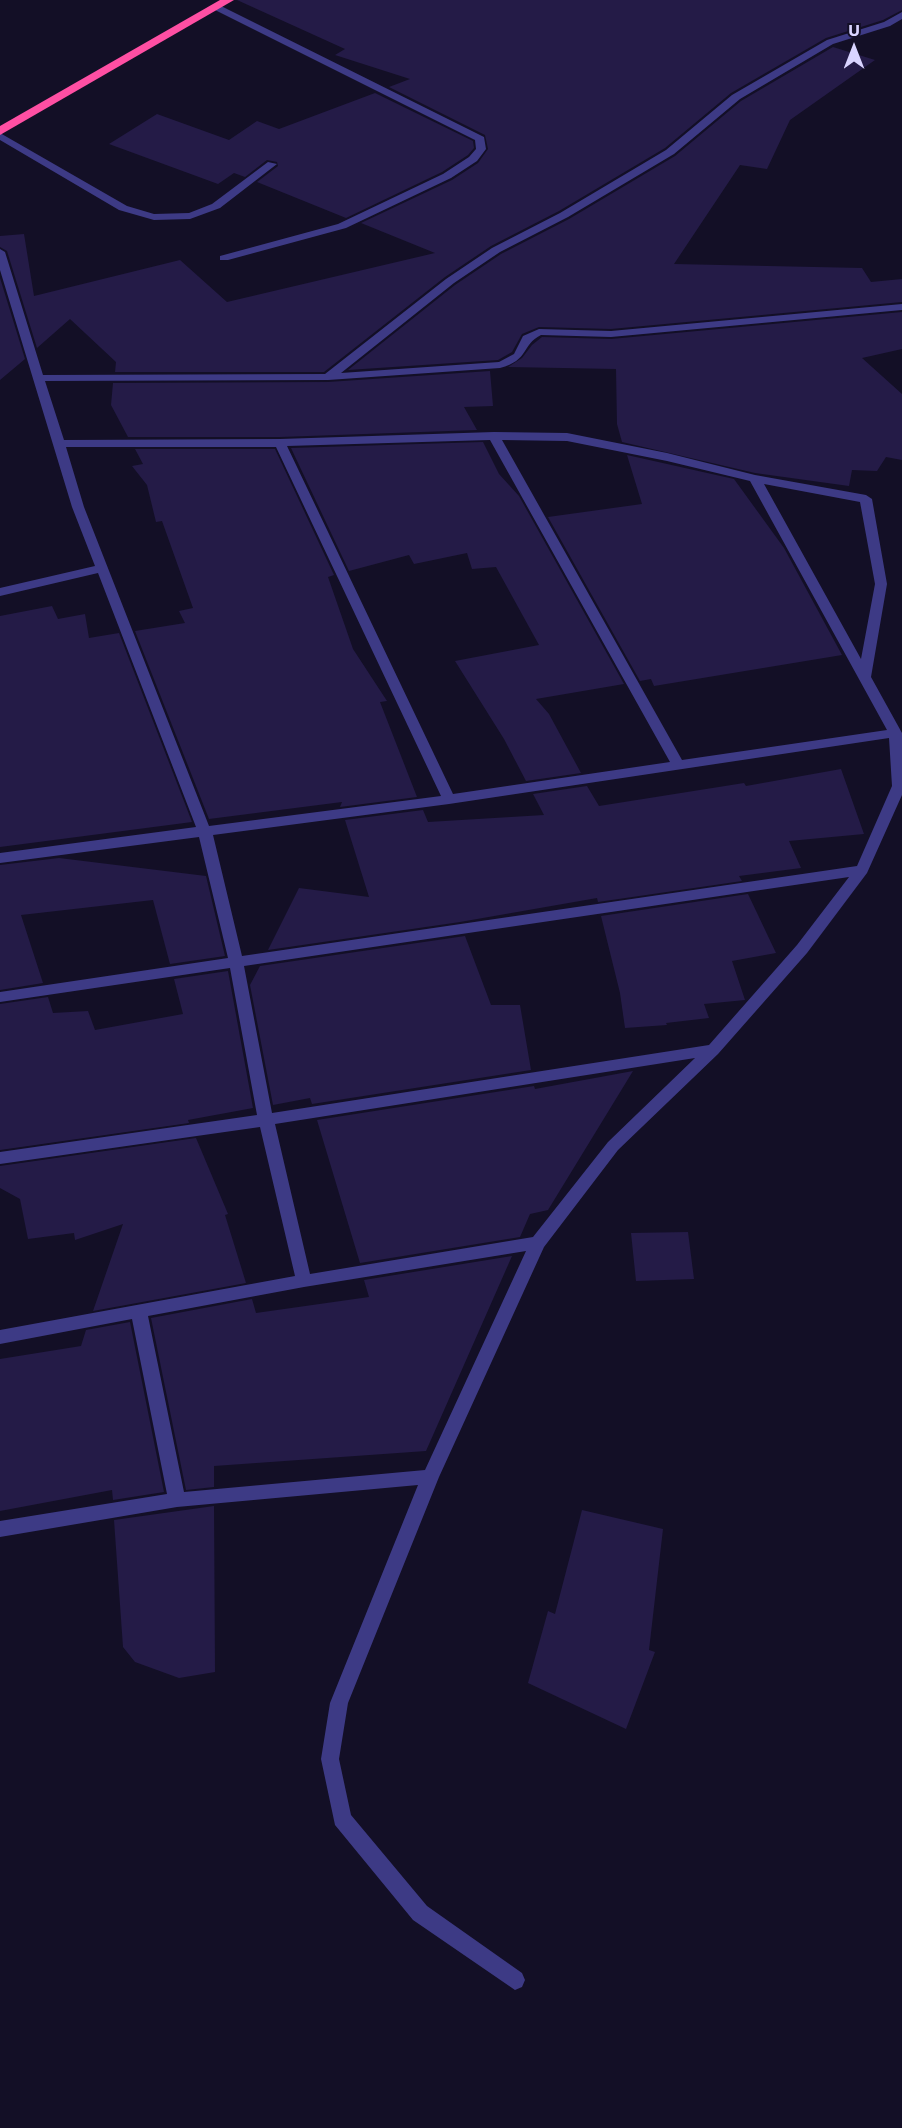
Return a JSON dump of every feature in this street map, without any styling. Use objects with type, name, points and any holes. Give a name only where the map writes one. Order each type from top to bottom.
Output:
[{"type":"highway","points":[[0,131],[228,0]]},
{"type":"street","points":[[216,7],[480,139],[481,149],[473,159],[447,176],[342,226],[224,258]]},
{"type":"street","points":[[328,377],[450,281],[496,250],[564,215],[660,158],[736,97],[830,42],[887,24],[902,15]]},
{"type":"street","points":[[0,136],[123,208],[154,217],[190,216],[216,206],[272,164]]},
{"type":"street","points":[[0,252],[78,507],[205,832],[236,961],[266,1120],[304,1281]]},
{"type":"street","points":[[39,378],[328,377],[500,364],[514,360],[521,353],[527,338],[539,332],[610,334],[902,307]]},
{"type":"street","points":[[59,444],[280,443],[494,436],[567,437],[667,457],[755,479],[866,499],[881,584],[864,677]]},
{"type":"street","points":[[494,436],[678,764]]},
{"type":"street","points":[[280,443],[448,799]]},
{"type":"street","points":[[515,1980],[420,1913],[384,1870],[342,1819],[330,1759],[339,1703],[430,1477],[538,1243],[613,1146],[713,1050],[802,949],[862,870],[899,786],[895,733],[755,479]]},
{"type":"street","points":[[0,592],[102,568]]},
{"type":"street","points":[[0,858],[448,799],[895,733]]},
{"type":"street","points":[[0,997],[862,870]]},
{"type":"street","points":[[0,1158],[266,1120],[713,1050]]},
{"type":"street","points":[[0,1337],[304,1281],[538,1243]]},
{"type":"street","points":[[139,1311],[177,1500]]},
{"type":"street","points":[[0,1529],[177,1500],[430,1477]]},
{"type":"building","points":[[237,0],[902,0],[902,10],[883,20],[826,38],[731,93],[665,148],[559,211],[491,246],[445,277],[324,372],[115,372],[116,362],[70,319],[37,348],[7,251],[0,247],[0,236],[24,234],[34,296],[180,260],[227,302],[435,253],[361,223],[452,180],[478,163],[488,149],[485,135],[389,87],[410,79],[335,55],[345,49]]},
{"type":"building","points":[[833,47],[875,60],[790,120],[767,169],[740,165],[674,264],[862,268],[871,282],[902,279],[902,302],[611,329],[539,327],[522,334],[512,352],[498,360],[348,370],[455,285],[501,254],[569,219],[675,156],[741,101]]},
{"type":"building","points":[[375,93],[473,141],[474,148],[468,155],[442,172],[346,218],[257,182],[278,166],[277,162],[267,160],[245,177],[234,173],[218,184],[109,144],[157,114],[229,140],[257,121],[279,129]]},
{"type":"building","points":[[0,278],[25,359],[0,380]]},
{"type":"building","points":[[902,312],[902,349],[862,358],[902,394],[902,460],[886,457],[877,471],[852,470],[849,486],[755,473],[622,442],[617,424],[616,369],[508,367],[522,358],[542,337],[611,339]]},
{"type":"building","points":[[490,371],[493,406],[464,407],[477,430],[280,437],[128,437],[111,405],[113,383],[328,382]]},
{"type":"building","points":[[483,442],[499,474],[519,496],[624,684],[536,699],[549,714],[581,773],[526,781],[504,739],[455,661],[539,645],[496,567],[472,569],[467,553],[414,564],[409,555],[349,571],[291,448]]},
{"type":"building","points":[[135,449],[275,449],[334,575],[328,577],[353,649],[387,701],[380,702],[417,797],[340,807],[342,802],[209,819],[135,631],[185,623],[179,611],[193,608],[162,521],[156,522],[147,485],[132,466],[143,464]]},
{"type":"building","points":[[627,455],[734,479],[784,548],[842,655],[654,686],[651,679],[640,681],[548,517],[642,504]]},
{"type":"building","points":[[52,606],[58,619],[85,614],[89,638],[119,633],[192,822],[0,847],[0,616]]},
{"type":"building","points":[[841,769],[864,834],[789,841],[801,868],[739,876],[742,881],[598,902],[597,898],[460,922],[268,950],[299,888],[369,897],[345,820],[423,810],[428,822],[544,815],[533,794],[587,786],[599,806],[744,783],[746,786]]},
{"type":"building","points":[[59,858],[206,876],[225,956],[170,964],[153,900],[21,915],[43,983],[0,990],[0,865]]},
{"type":"building","points":[[748,894],[776,953],[732,961],[745,1000],[704,1004],[709,1018],[666,1023],[667,1025],[625,1028],[620,993],[601,916]]},
{"type":"building","points":[[465,936],[491,1005],[520,1005],[531,1070],[312,1104],[310,1098],[273,1105],[250,985],[260,966]]},
{"type":"building","points":[[228,971],[253,1108],[188,1120],[189,1123],[0,1150],[0,1004],[48,997],[53,1013],[88,1011],[95,1030],[183,1014],[174,979]]},
{"type":"building","points":[[633,1071],[548,1210],[530,1214],[520,1237],[360,1263],[317,1120],[534,1086],[535,1089]]},
{"type":"building","points":[[196,1138],[228,1214],[225,1215],[246,1283],[93,1311],[123,1224],[75,1240],[74,1233],[28,1239],[20,1199],[0,1188],[0,1166]]},
{"type":"building","points":[[688,1232],[694,1279],[636,1281],[631,1233]]},
{"type":"building","points":[[512,1256],[426,1451],[214,1466],[214,1487],[186,1490],[151,1318],[252,1299],[256,1313],[369,1297],[364,1280]]},
{"type":"building","points":[[130,1322],[164,1492],[113,1500],[112,1490],[0,1511],[0,1359],[81,1346],[86,1330]]},
{"type":"building","points":[[214,1506],[215,1672],[179,1678],[135,1662],[123,1647],[114,1520]]},
{"type":"building","points":[[582,1510],[663,1529],[649,1650],[655,1652],[626,1729],[528,1683],[548,1611],[555,1614]]}]
